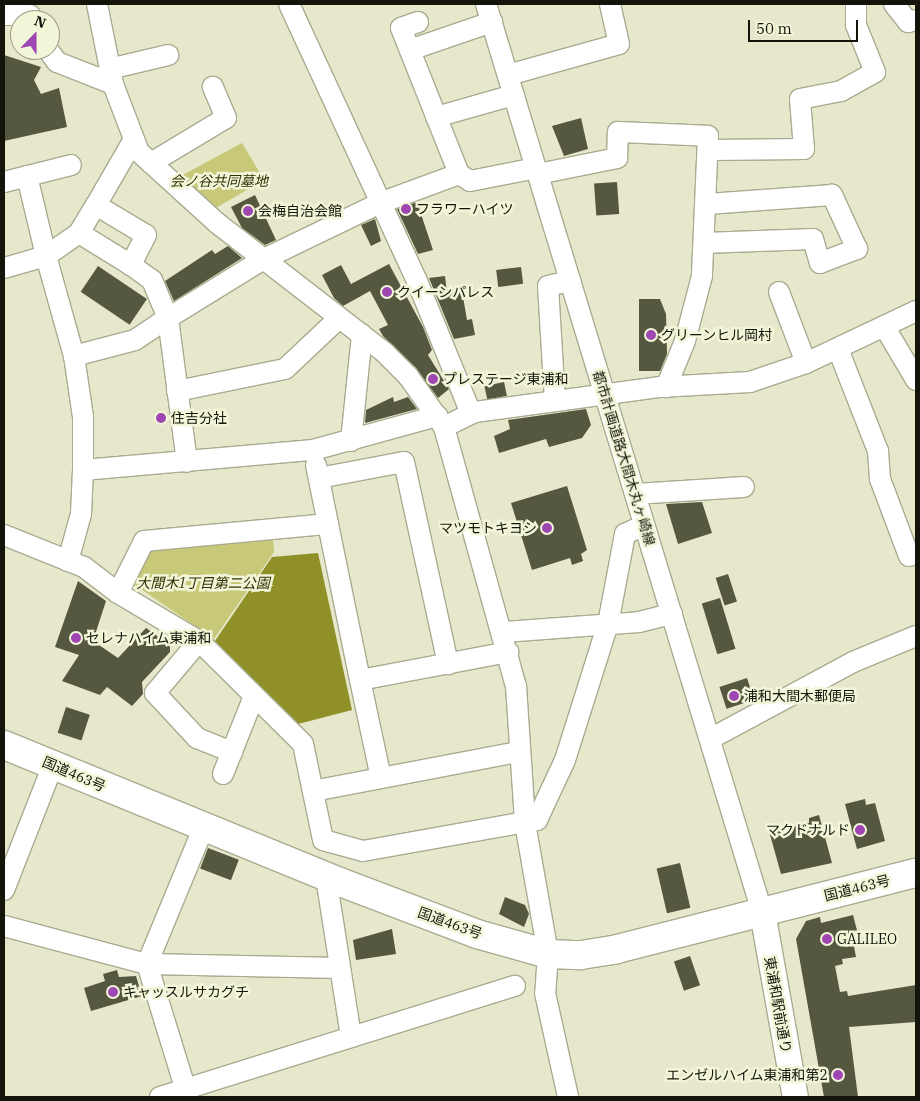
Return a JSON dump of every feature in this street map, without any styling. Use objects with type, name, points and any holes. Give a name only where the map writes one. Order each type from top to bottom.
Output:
[{"type":"highway","name":"国道463号","points":[[4,744],[203,829],[326,877],[478,934],[548,954],[581,955],[617,949],[916,873]]},
{"type":"main road","name":"東浦和駅前通り","points":[[762,912],[795,1097]]},
{"type":"street","points":[[97,4],[111,77],[134,141],[151,163],[262,260],[338,319],[362,335],[400,367],[441,421],[479,564],[504,632],[516,686],[518,752],[525,823],[548,954],[545,993],[565,1097]]},
{"type":"street","points":[[289,4],[380,203],[471,413]]},
{"type":"street","points":[[508,75],[619,44],[610,4]]},
{"type":"street","points":[[710,150],[804,149],[800,99],[841,91],[875,72],[856,25],[856,4]]},
{"type":"street","points":[[894,4],[908,22],[916,20]]},
{"type":"street","points":[[410,50],[489,13]]},
{"type":"street","name":"都市計画道路大間木丸ヶ崎線","points":[[489,13],[762,912]]},
{"type":"street","points":[[418,22],[401,28],[459,174],[470,181],[617,158],[618,132],[708,136],[710,150],[702,276],[685,342],[666,387]]},
{"type":"street","points":[[55,60],[56,62],[111,77],[168,55]]},
{"type":"street","points":[[151,163],[226,118],[213,87]]},
{"type":"street","points":[[436,116],[514,95]]},
{"type":"street","points":[[4,268],[46,256],[79,233],[134,141]]},
{"type":"street","points":[[4,182],[71,165]]},
{"type":"street","points":[[74,356],[135,340],[262,260],[380,203],[459,174]]},
{"type":"street","points":[[27,176],[46,256],[74,356],[83,417],[81,514],[68,561]]},
{"type":"street","points":[[704,243],[813,239],[820,263],[858,249],[832,195],[707,204]]},
{"type":"street","points":[[96,205],[146,236],[131,265]]},
{"type":"street","points":[[79,233],[152,280],[168,318],[187,462]]},
{"type":"street","points":[[555,401],[548,286],[570,281]]},
{"type":"street","points":[[779,292],[806,363]]},
{"type":"street","points":[[82,470],[313,450],[471,413],[666,387],[735,385],[806,363],[916,311]]},
{"type":"street","points":[[177,391],[285,369],[338,319]]},
{"type":"street","points":[[884,326],[916,380]]},
{"type":"street","points":[[351,442],[362,335]]},
{"type":"street","points":[[838,349],[878,451],[880,479],[912,555]]},
{"type":"street","points":[[313,450],[381,778]]},
{"type":"street","points":[[318,478],[404,462],[448,664]]},
{"type":"street","points":[[635,494],[744,487]]},
{"type":"street","points":[[118,593],[144,541],[328,524]]},
{"type":"street","points":[[4,535],[68,561],[199,642],[304,744],[323,840],[357,852],[537,820],[555,788],[608,624],[624,534],[644,525]]},
{"type":"street","points":[[504,632],[608,624],[672,614]]},
{"type":"street","points":[[710,739],[852,662],[916,636]]},
{"type":"street","points":[[199,642],[155,693],[197,738],[232,752]]},
{"type":"street","points":[[360,680],[508,652]]},
{"type":"street","points":[[223,774],[254,696]]},
{"type":"street","points":[[313,791],[518,752]]},
{"type":"street","points":[[4,890],[54,765]]},
{"type":"street","points":[[187,1093],[147,964],[203,829]]},
{"type":"street","points":[[326,877],[351,1037]]},
{"type":"street","points":[[4,926],[147,964],[340,968]]},
{"type":"street","points":[[160,1097],[187,1093],[351,1037],[514,986]]},
{"type":"green space","name":"会ノ谷共同墓地","points":[[242,143],[264,180],[214,209],[177,178]]},
{"type":"green space","name":"大間木1丁目第二公園","points":[[273,538],[274,552],[214,639],[132,583],[147,551]]},
{"type":"shaded area","points":[[318,553],[352,710],[298,724],[215,641],[272,557]]},
{"type":"building","points":[[4,55],[10,57],[10,60],[19,60],[41,67],[34,80],[41,94],[59,88],[67,127],[4,141]]},
{"type":"building","points":[[581,118],[588,149],[564,156],[552,126]]},
{"type":"building","points":[[617,182],[619,214],[596,216],[594,184]]},
{"type":"building","points":[[255,195],[276,240],[265,245],[242,228],[231,207]]},
{"type":"building","points":[[417,202],[433,250],[418,254],[397,209]]},
{"type":"building","points":[[375,219],[381,241],[371,246],[361,225]]},
{"type":"building","points":[[228,246],[242,258],[174,301],[165,281],[212,250],[215,254]]},
{"type":"building","points":[[389,264],[423,327],[432,350],[428,355],[449,389],[438,398],[416,368],[383,336],[379,329],[388,325],[370,291],[343,306],[334,298],[322,275],[341,265],[351,284]]},
{"type":"building","points":[[98,266],[147,299],[130,325],[81,292]]},
{"type":"building","points":[[521,267],[523,284],[498,287],[496,270]]},
{"type":"building","points":[[445,276],[447,293],[462,291],[467,320],[472,319],[475,335],[454,339],[429,278]]},
{"type":"building","name":"グリーンヒル岡村","points":[[639,299],[660,299],[666,314],[667,354],[660,371],[639,371]]},
{"type":"building","points":[[504,382],[507,396],[487,400],[484,386]]},
{"type":"building","points":[[393,397],[394,402],[408,397],[417,409],[365,423],[366,410]]},
{"type":"building","points":[[586,409],[591,425],[582,438],[549,447],[546,439],[499,453],[494,436],[510,429],[508,420]]},
{"type":"building","points":[[567,486],[587,550],[581,554],[583,561],[572,565],[570,558],[532,570],[511,503]]},
{"type":"building","points":[[702,502],[712,533],[678,544],[666,504]]},
{"type":"building","points":[[728,574],[737,602],[725,606],[716,578]]},
{"type":"building","name":"セレナハイム東浦和","points":[[78,581],[106,601],[93,641],[118,658],[146,628],[170,645],[170,652],[142,682],[143,694],[132,706],[107,687],[100,695],[62,681],[79,655],[55,647]]},
{"type":"building","points":[[720,598],[735,649],[717,654],[702,604]]},
{"type":"building","points":[[747,678],[754,700],[727,709],[719,687]]},
{"type":"building","points":[[66,707],[90,715],[81,740],[58,733]]},
{"type":"building","points":[[865,799],[866,805],[875,803],[885,841],[857,849],[845,804]]},
{"type":"building","points":[[819,815],[832,863],[781,874],[769,831],[809,823],[809,818]]},
{"type":"building","points":[[208,848],[239,860],[231,880],[200,869]]},
{"type":"building","points":[[680,863],[690,908],[667,913],[657,868]]},
{"type":"building","points":[[505,897],[525,905],[529,914],[524,927],[499,914]]},
{"type":"building","points":[[853,915],[859,938],[853,941],[856,957],[842,959],[843,964],[835,966],[840,992],[847,991],[848,996],[916,985],[916,1022],[849,1027],[858,1097],[824,1097],[796,939],[806,921],[820,917],[821,923]]},
{"type":"building","points":[[392,929],[396,954],[356,960],[353,940]]},
{"type":"building","points":[[690,956],[700,985],[684,991],[674,962]]},
{"type":"building","name":"キャッスルサカグチ","points":[[117,970],[119,977],[136,976],[142,996],[91,1011],[84,988],[105,981],[103,974]]},
{"type":"place","name":"フラワーハイツ","points":[[406,209]]},
{"type":"place","name":"会梅自治会館","points":[[248,211]]},
{"type":"place","name":"クイーンパレス","points":[[387,292]]},
{"type":"place","name":"グリーンヒル岡村","points":[[651,335]]},
{"type":"place","name":"プレステージ東浦和","points":[[433,379]]},
{"type":"place","name":"住吉分社","points":[[161,418]]},
{"type":"place","name":"マツモトキヨシ","points":[[547,528]]},
{"type":"place","name":"セレナハイム東浦和","points":[[76,638]]},
{"type":"place","name":"浦和大間木郵便局","points":[[734,696]]},
{"type":"place","name":"マクドナルド","points":[[860,830]]},
{"type":"place","name":"GALILEO","points":[[827,939]]},
{"type":"place","name":"キャッスルサカグチ","points":[[113,992]]},
{"type":"place","name":"エンゼルハイム東浦和第2","points":[[838,1075]]}]
